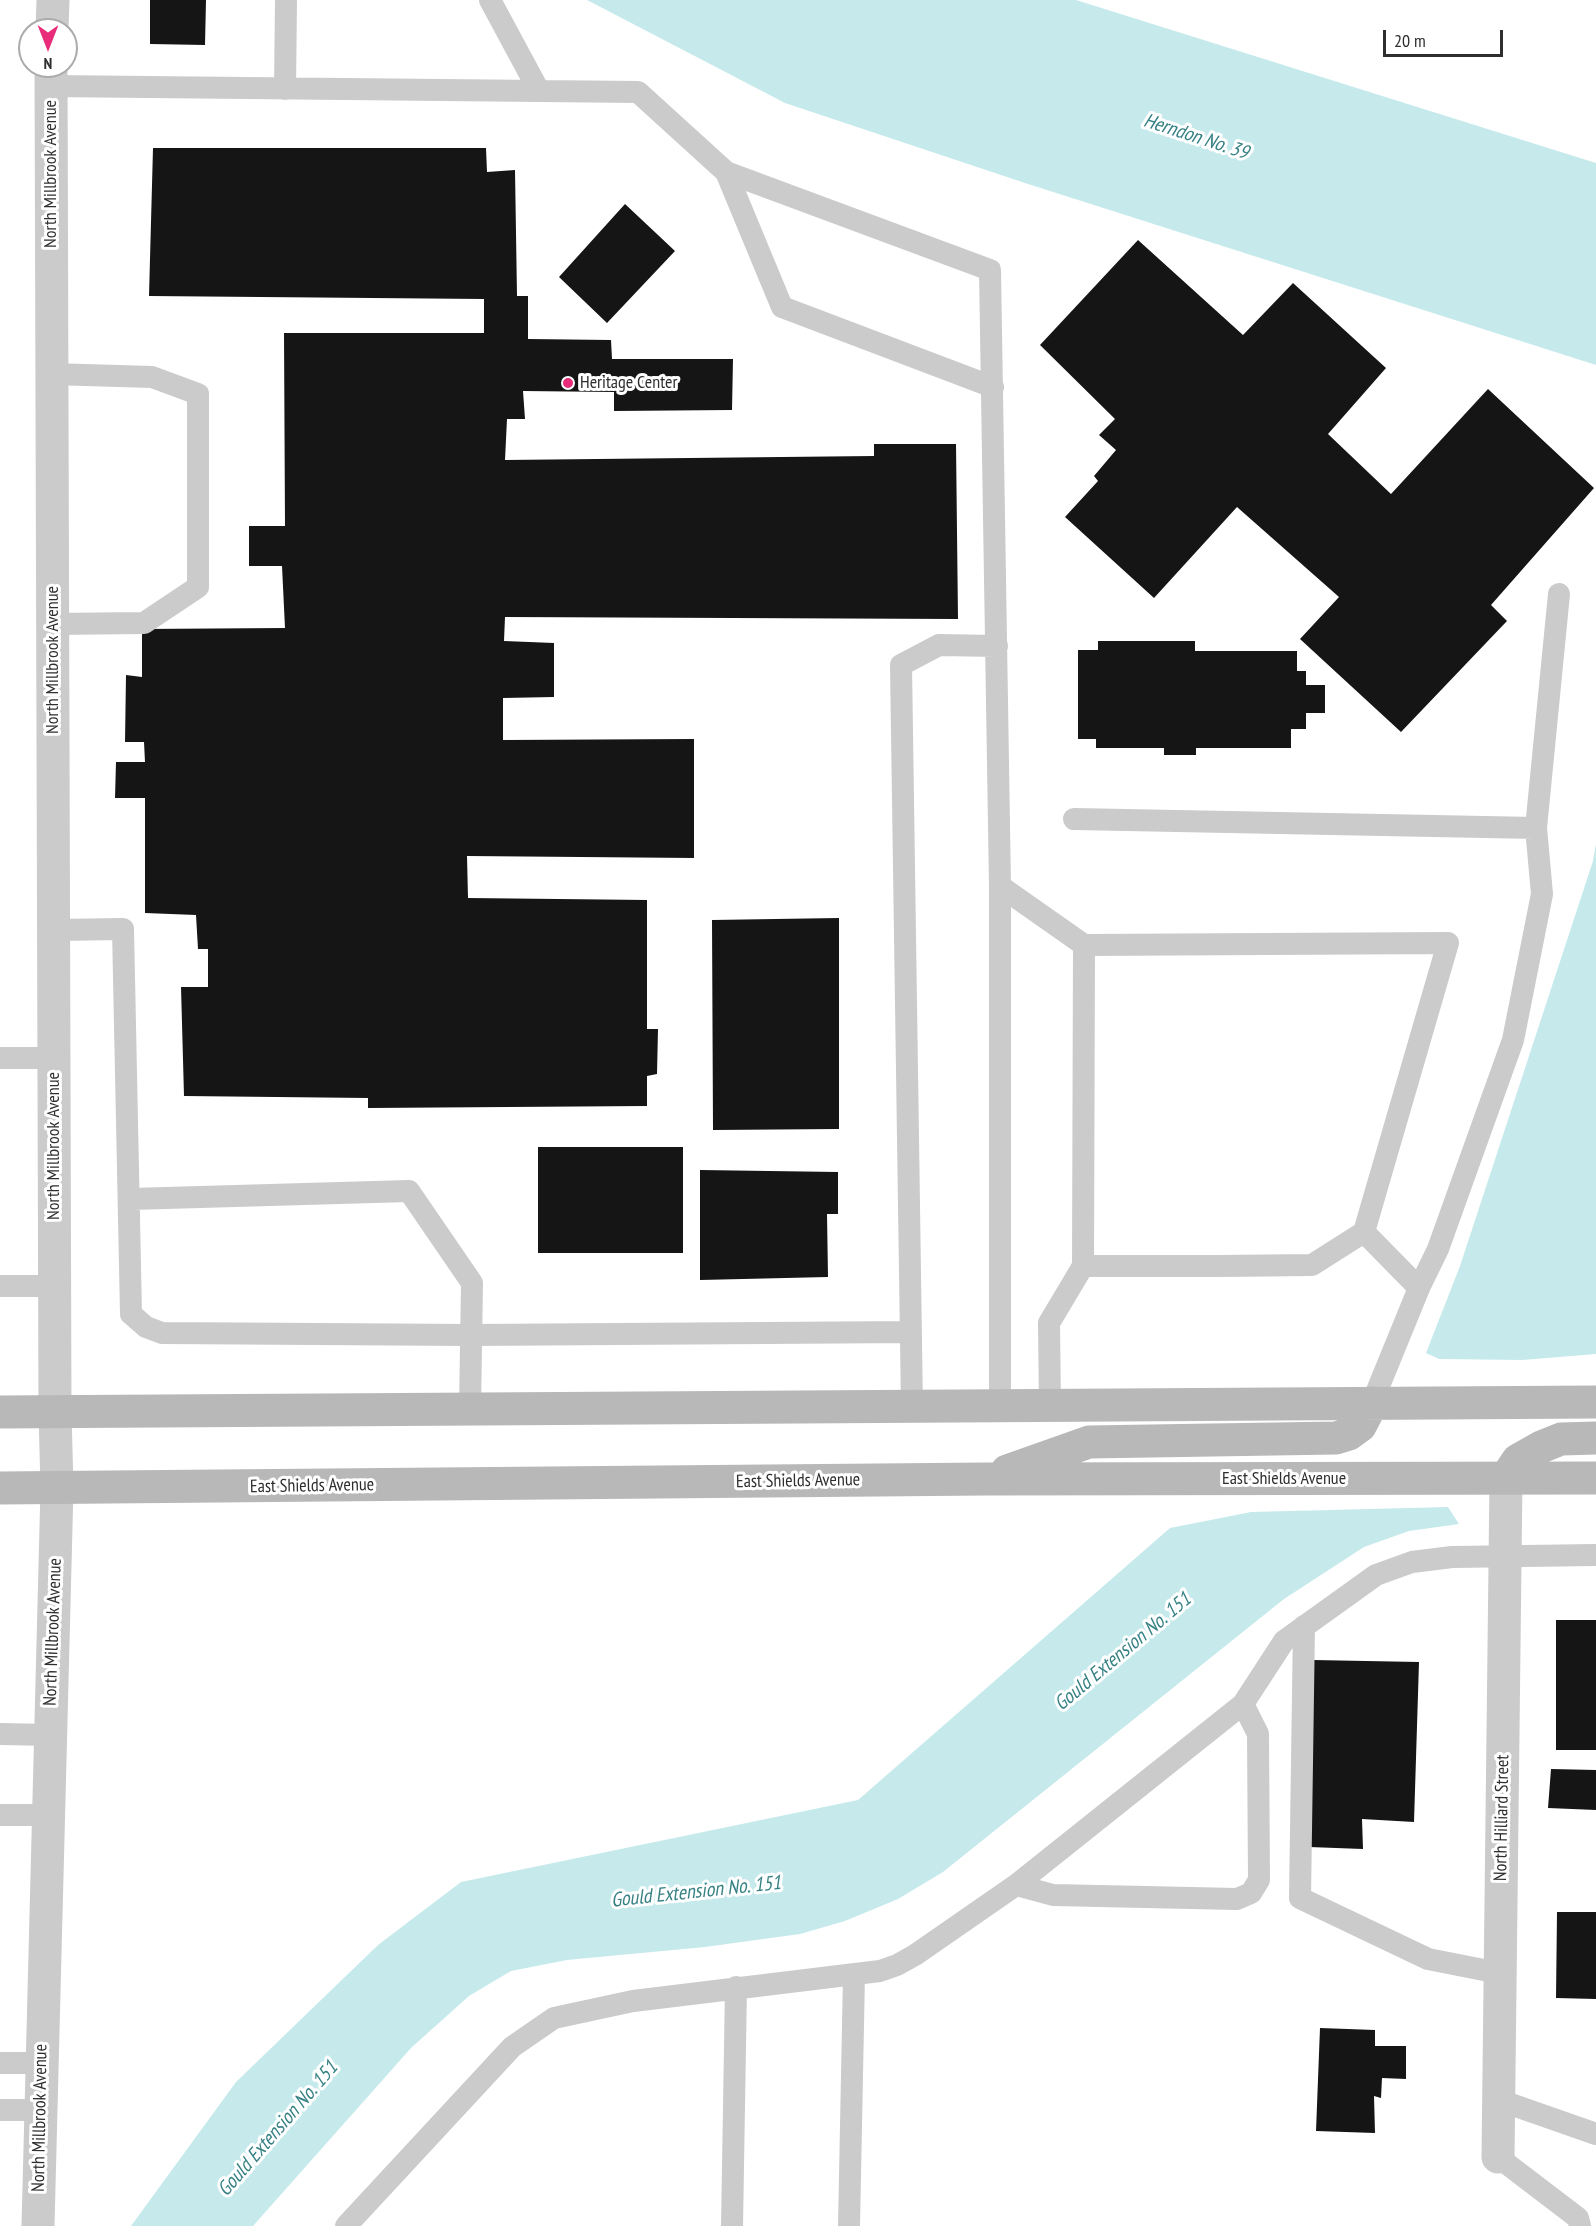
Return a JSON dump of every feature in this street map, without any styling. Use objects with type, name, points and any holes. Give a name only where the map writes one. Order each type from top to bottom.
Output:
[{"type":"main road","points":[[0,1412],[1050,1408],[1596,1402]]},
{"type":"main road","points":[[986,1479],[1089,1442],[1336,1438],[1349,1434],[1360,1426],[1372,1403]]},
{"type":"main road","points":[[1506,1478],[1518,1460],[1540,1447],[1561,1439],[1596,1438]]},
{"type":"main road","name":"East Shields Avenue","points":[[0,1488],[986,1479],[1596,1478]]},
{"type":"street","points":[[52,18],[53,0]]},
{"type":"street","name":"North Millbrook Avenue","points":[[38,2226],[57,1488],[51,78]]},
{"type":"street","name":"North Hilliard Street","points":[[1498,2157],[1506,1478]]},
{"type":"lane","points":[[285,89],[286,0]]},
{"type":"lane","points":[[490,0],[539,92]]},
{"type":"lane","points":[[78,78],[285,89],[638,92],[726,172],[990,270],[1000,886],[1000,1408]]},
{"type":"lane","points":[[726,172],[782,307],[993,387]]},
{"type":"lane","points":[[51,374],[152,377],[198,394],[198,587],[144,622],[52,624]]},
{"type":"lane","points":[[1372,1403],[1419,1288],[1438,1249],[1513,1040],[1542,894],[1536,828],[1559,594]]},
{"type":"lane","points":[[912,1408],[901,665],[939,645],[997,646]]},
{"type":"lane","points":[[1074,819],[1536,828]]},
{"type":"lane","points":[[1000,886],[1084,945],[1448,943],[1364,1232],[1312,1265],[1083,1266]]},
{"type":"lane","points":[[54,930],[123,928],[131,1199],[131,1314],[146,1327],[162,1333],[471,1335],[911,1332]]},
{"type":"lane","points":[[1050,1408],[1049,1323],[1083,1266],[1084,945]]},
{"type":"lane","points":[[0,1058],[54,1058]]},
{"type":"lane","points":[[131,1199],[409,1191],[472,1283],[470,1410]]},
{"type":"lane","points":[[1364,1232],[1419,1288]]},
{"type":"lane","points":[[0,1286],[55,1286]]},
{"type":"lane","points":[[346,2226],[513,2047],[554,2018],[633,2001],[854,1975],[897,1965],[1016,1885],[1243,1704],[1284,1641],[1376,1575],[1412,1562],[1452,1557],[1596,1555]]},
{"type":"lane","points":[[1304,1626],[1300,1898],[1428,1959],[1499,1973]]},
{"type":"lane","points":[[1016,1885],[1053,1895],[1238,1899],[1251,1893],[1259,1880],[1258,1734],[1243,1704]]},
{"type":"lane","points":[[0,1734],[50,1735]]},
{"type":"lane","points":[[0,1815],[48,1815]]},
{"type":"lane","points":[[849,2226],[854,1975]]},
{"type":"lane","points":[[732,2226],[735,1988]]},
{"type":"lane","points":[[0,2063],[41,2063]]},
{"type":"lane","points":[[1499,2100],[1596,2134]]},
{"type":"lane","points":[[0,2110],[41,2110]]},
{"type":"lane","points":[[1498,2157],[1578,2218],[1581,2226]]},
{"type":"water","name":"Herndon No. 39","points":[[587,0],[1076,0],[1596,163],[1596,365],[1028,184],[785,103]]},
{"type":"water","points":[[1596,844],[1596,1354],[1522,1360],[1439,1359],[1426,1353],[1460,1266],[1593,861]]},
{"type":"water","name":"Gould Extension No. 151","points":[[1448,1507],[1459,1524],[1409,1531],[1364,1547],[1284,1599],[943,1872],[898,1899],[845,1921],[800,1934],[705,1947],[567,1960],[511,1971],[469,1996],[411,2048],[253,2226],[131,2226],[236,2082],[378,1945],[461,1882],[858,1800],[1170,1528],[1251,1512]]},
{"type":"building","points":[[150,0],[206,0],[205,45],[150,44]]},
{"type":"building","points":[[153,148],[486,148],[487,172],[515,170],[517,296],[528,296],[528,339],[611,340],[612,359],[733,359],[732,410],[614,411],[614,392],[523,391],[525,419],[507,419],[505,460],[874,456],[874,444],[956,444],[958,619],[505,617],[504,641],[554,643],[554,697],[503,698],[503,740],[694,739],[694,858],[467,856],[468,898],[647,900],[647,1029],[658,1029],[657,1074],[647,1076],[647,1106],[368,1108],[368,1098],[184,1096],[181,987],[208,987],[208,949],[198,949],[196,915],[145,913],[145,798],[115,798],[116,762],[145,762],[144,742],[125,742],[126,675],[142,677],[142,629],[285,628],[282,566],[249,566],[249,526],[285,526],[284,333],[484,333],[484,299],[149,296]]},
{"type":"building","points":[[625,204],[675,251],[607,323],[559,277]]},
{"type":"building","points":[[1138,240],[1243,335],[1293,283],[1386,368],[1328,434],[1391,494],[1488,389],[1594,488],[1491,605],[1507,621],[1401,732],[1300,639],[1339,597],[1237,507],[1154,598],[1065,517],[1098,481],[1094,476],[1116,450],[1099,435],[1115,419],[1040,345]]},
{"type":"building","points":[[1098,641],[1195,641],[1195,651],[1297,651],[1297,671],[1306,671],[1306,685],[1325,685],[1325,713],[1306,713],[1306,729],[1291,729],[1291,748],[1196,748],[1196,755],[1164,755],[1164,748],[1096,748],[1096,739],[1078,739],[1078,650],[1098,650]]},
{"type":"building","points":[[839,918],[839,1129],[713,1130],[712,920]]},
{"type":"building","points":[[538,1147],[683,1147],[683,1253],[538,1253]]},
{"type":"building","points":[[700,1170],[838,1172],[838,1214],[827,1214],[828,1277],[700,1280]]},
{"type":"building","points":[[1556,1620],[1596,1620],[1596,1750],[1556,1750]]},
{"type":"building","points":[[1313,1660],[1419,1662],[1414,1822],[1362,1819],[1363,1849],[1309,1847]]},
{"type":"building","points":[[1551,1769],[1596,1770],[1596,1810],[1548,1808]]},
{"type":"building","points":[[1557,1912],[1596,1912],[1596,1999],[1556,1998]]},
{"type":"building","points":[[1320,2028],[1375,2030],[1375,2046],[1406,2046],[1406,2079],[1382,2078],[1381,2098],[1374,2096],[1375,2133],[1316,2131]]},
{"type":"place","name":"Heritage Center","points":[[568,383]]}]
